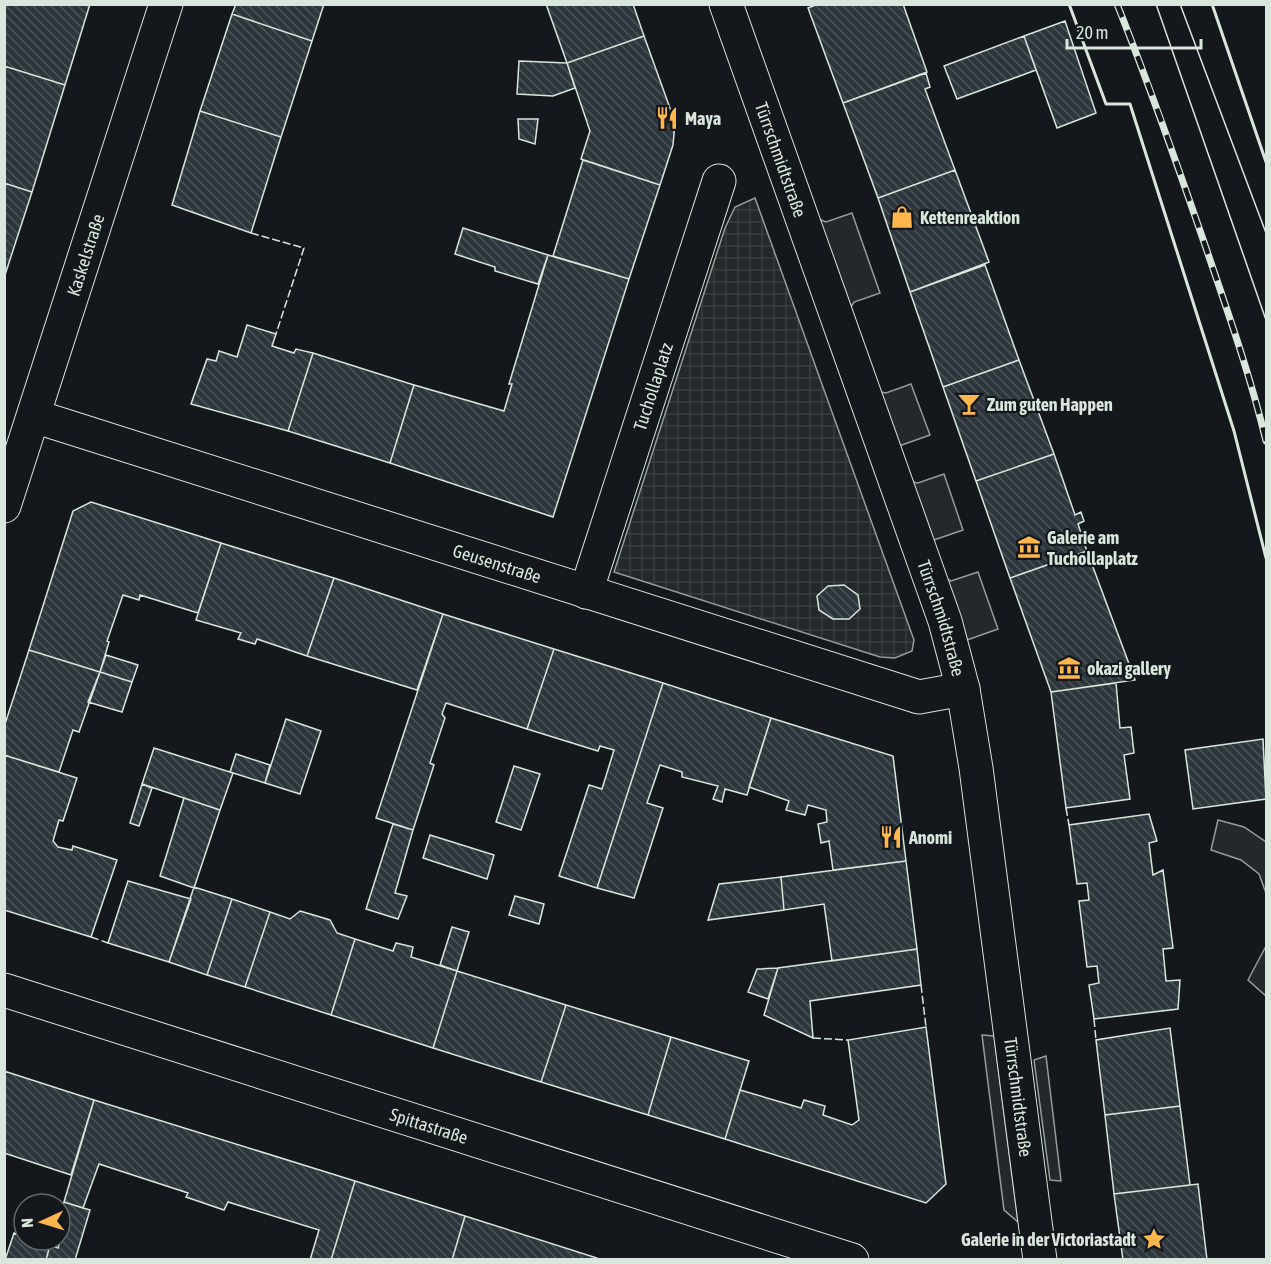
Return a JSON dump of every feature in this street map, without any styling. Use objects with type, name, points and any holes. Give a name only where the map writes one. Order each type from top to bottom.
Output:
[{"type":"street","name":"Kaskelstraße","points":[[4,506],[166,4]]},
{"type":"street","name":"Türrschmidtstraße","points":[[726,4],[945,621],[963,689],[976,768],[1040,1260]]},
{"type":"street","name":"Tuchollaplatz","points":[[586,592],[718,181]]},
{"type":"street","name":"Geusenstraße","points":[[34,416],[919,697],[963,689]]},
{"type":"street","name":"Spittastraße","points":[[4,990],[852,1260]]},
{"type":"shaded area","points":[[755,198],[914,640],[912,651],[895,658],[880,657],[614,572],[725,228],[735,207]]},
{"type":"shaded area","points":[[852,213],[880,293],[854,302],[851,307],[819,219],[826,222]]},
{"type":"shaded area","points":[[911,384],[930,435],[899,446],[881,392],[886,393]]},
{"type":"shaded area","points":[[944,474],[963,530],[931,541],[912,482],[918,483]]},
{"type":"shaded area","points":[[978,572],[998,629],[967,640],[947,579],[951,581]]},
{"type":"shaded area","points":[[1218,820],[1244,827],[1266,842],[1266,893],[1259,874],[1241,860],[1211,850]]},
{"type":"shaded area","points":[[1266,946],[1266,996],[1248,980]]},
{"type":"shaded area","points":[[982,1035],[994,1036],[1018,1222],[1004,1210]]},
{"type":"shaded area","points":[[1046,1056],[1061,1181],[1050,1180],[1034,1060]]},
{"type":"building","points":[[4,4],[90,4],[65,85],[4,66]]},
{"type":"building","points":[[236,4],[324,4],[312,41],[232,14]]},
{"type":"building","points":[[546,4],[633,4],[644,36],[567,63]]},
{"type":"building","points":[[818,4],[903,4],[927,72],[843,103],[808,8]]},
{"type":"building","points":[[232,14],[312,41],[281,137],[200,111]]},
{"type":"building","points":[[1065,21],[1096,113],[1057,128],[1024,36]]},
{"type":"building","points":[[644,36],[675,122],[673,145],[660,185],[581,159],[590,131],[567,63]]},
{"type":"building","points":[[1024,36],[1036,70],[957,99],[944,66]]},
{"type":"building","points":[[519,61],[567,63],[575,88],[553,96],[517,94]]},
{"type":"building","points":[[4,66],[65,85],[32,192],[4,183]]},
{"type":"building","points":[[926,73],[930,87],[925,89],[955,170],[878,198],[843,103]]},
{"type":"building","points":[[200,111],[281,137],[251,233],[172,205]]},
{"type":"building","points":[[518,119],[538,119],[535,144],[519,139]]},
{"type":"building","points":[[583,160],[660,185],[629,279],[553,256]]},
{"type":"building","points":[[955,170],[989,262],[910,292],[878,198]]},
{"type":"building","points":[[4,183],[32,192],[4,278]]},
{"type":"building","points":[[463,228],[548,255],[538,284],[495,271],[495,267],[455,254]]},
{"type":"building","points":[[548,255],[629,279],[553,517],[390,463],[414,385],[504,411],[512,384],[509,384]]},
{"type":"building","points":[[985,265],[1019,360],[943,387],[910,292]]},
{"type":"building","points":[[247,325],[276,334],[272,346],[294,353],[296,349],[313,353],[288,431],[191,404],[207,359],[216,361],[219,351],[237,357]]},
{"type":"building","points":[[313,353],[414,385],[390,463],[288,431]]},
{"type":"building","points":[[1019,360],[1054,454],[976,481],[943,387]]},
{"type":"building","points":[[1054,454],[1075,515],[1081,512],[1084,521],[1078,524],[1087,551],[1010,578],[976,481]]},
{"type":"building","points":[[91,502],[221,543],[198,613],[140,595],[139,600],[123,595],[107,641],[109,642],[100,672],[29,650],[73,511]]},
{"type":"building","points":[[221,543],[334,578],[307,656],[257,639],[255,644],[238,639],[241,633],[196,620]]},
{"type":"building","points":[[1087,551],[1135,680],[1051,692],[1010,578]]},
{"type":"building","points":[[334,578],[443,614],[417,690],[307,656]]},
{"type":"building","points":[[844,585],[858,595],[860,609],[849,619],[833,619],[819,610],[817,596],[828,586]]},
{"type":"building","points":[[443,614],[554,649],[527,729],[446,703],[442,714],[445,718],[430,763],[434,765],[413,830],[376,818]]},
{"type":"building","points":[[554,649],[663,683],[597,888],[559,876],[589,785],[602,789],[614,750],[600,746],[598,751],[527,729]]},
{"type":"building","points":[[29,650],[100,672],[79,732],[73,730],[59,772],[4,755],[4,727]]},
{"type":"building","points":[[106,655],[138,665],[132,682],[100,672]]},
{"type":"building","points":[[100,672],[132,682],[122,712],[88,702]]},
{"type":"building","points":[[663,683],[771,718],[747,795],[725,789],[722,802],[713,799],[718,786],[682,777],[682,772],[660,765],[647,803],[663,808],[634,898],[597,888]]},
{"type":"building","points":[[1116,683],[1120,728],[1131,727],[1134,753],[1124,755],[1130,799],[1066,808],[1051,692]]},
{"type":"building","points":[[771,718],[893,756],[906,861],[833,870],[829,841],[821,843],[818,824],[827,822],[826,810],[808,805],[805,815],[786,810],[789,801],[749,787]]},
{"type":"building","points":[[286,719],[321,731],[300,794],[265,783]]},
{"type":"building","points":[[1263,739],[1266,799],[1193,809],[1185,750]]},
{"type":"building","points":[[154,748],[233,773],[220,810],[142,784]]},
{"type":"building","points":[[236,754],[270,765],[265,783],[230,772]]},
{"type":"building","points":[[4,755],[77,778],[63,821],[59,820],[53,841],[58,847],[72,850],[73,846],[117,860],[91,937],[4,910]]},
{"type":"building","points":[[514,766],[540,774],[521,830],[496,822]]},
{"type":"building","points":[[142,784],[152,788],[139,826],[130,823]]},
{"type":"building","points":[[184,798],[220,810],[194,888],[160,876]]},
{"type":"building","points":[[1149,814],[1157,841],[1149,843],[1153,875],[1163,870],[1173,948],[1163,949],[1166,981],[1180,980],[1178,1009],[1094,1019],[1089,985],[1099,983],[1097,966],[1087,967],[1079,901],[1089,900],[1087,883],[1077,884],[1069,825]]},
{"type":"building","points":[[393,824],[413,830],[395,893],[407,896],[398,919],[366,909]]},
{"type":"building","points":[[430,835],[494,855],[487,879],[423,858]]},
{"type":"building","points":[[906,861],[917,949],[832,961],[824,904],[784,910],[781,877]]},
{"type":"building","points":[[781,877],[784,910],[708,920],[719,884]]},
{"type":"building","points":[[128,881],[191,899],[169,962],[108,943]]},
{"type":"building","points":[[194,887],[232,899],[207,975],[169,962]]},
{"type":"building","points":[[515,896],[544,904],[539,924],[509,915]]},
{"type":"building","points":[[232,899],[270,912],[245,987],[207,975]]},
{"type":"building","points":[[300,911],[330,920],[337,933],[355,939],[331,1015],[245,987],[270,912],[290,919]]},
{"type":"building","points":[[452,927],[469,932],[457,971],[440,965]]},
{"type":"building","points":[[355,939],[393,951],[396,943],[413,947],[411,957],[457,971],[433,1048],[331,1015]]},
{"type":"building","points":[[917,949],[921,985],[810,1001],[813,1038],[764,1015],[778,968]]},
{"type":"building","points":[[778,968],[768,999],[748,992],[757,969]]},
{"type":"building","points":[[457,971],[566,1005],[541,1082],[433,1048]]},
{"type":"building","points":[[566,1005],[671,1037],[648,1115],[541,1082]]},
{"type":"building","points":[[926,1027],[946,1184],[926,1203],[725,1139],[740,1090],[801,1108],[804,1100],[825,1106],[823,1115],[852,1125],[859,1120],[848,1040]]},
{"type":"building","points":[[1170,1028],[1180,1106],[1105,1115],[1096,1040]]},
{"type":"building","points":[[671,1037],[749,1061],[725,1139],[648,1115]]},
{"type":"building","points":[[4,1071],[94,1100],[71,1175],[4,1153]]},
{"type":"building","points":[[94,1100],[355,1181],[331,1260],[310,1260],[319,1230],[228,1202],[224,1210],[186,1197],[188,1193],[99,1164],[83,1208],[72,1205],[72,1192],[67,1192]]},
{"type":"building","points":[[1180,1106],[1190,1185],[1114,1194],[1105,1115]]},
{"type":"building","points":[[355,1181],[465,1216],[452,1260],[331,1260]]},
{"type":"building","points":[[1198,1184],[1207,1260],[1123,1260],[1114,1194]]},
{"type":"building","points":[[72,1204],[90,1210],[75,1260],[46,1260],[48,1252],[72,1252]]},
{"type":"building","points":[[465,1216],[597,1258],[597,1260],[452,1260]]},
{"type":"building","points":[[12,1239],[12,1252],[48,1252],[46,1260],[5,1260]]},
{"type":"tram line","points":[[1156,4],[1266,320]]},
{"type":"tram line","points":[[1180,4],[1266,233]]},
{"type":"railway","points":[[1117,4],[1152,94],[1230,318],[1266,441]]},
{"type":"fence","points":[[251,233],[304,248],[276,334]]},
{"type":"fence","points":[[1066,808],[1069,825]]},
{"type":"fence","points":[[91,937],[108,943]]},
{"type":"fence","points":[[921,985],[926,1027]]},
{"type":"fence","points":[[1094,1019],[1096,1040]]},
{"type":"fence","points":[[813,1038],[848,1040]]},
{"type":"wall","points":[[1069,4],[1106,104],[1130,104],[1234,431],[1266,558]]},
{"type":"wall","points":[[1212,4],[1266,162]]},
{"type":"place","name":"Maya","points":[[667,118]]},
{"type":"place","name":"Kettenreaktion","points":[[902,217]]},
{"type":"place","name":"Zum guten Happen","points":[[969,404]]},
{"type":"place","name":"Galerie am Tuchollaplatz","points":[[1029,547]]},
{"type":"place","name":"okazi gallery","points":[[1069,668]]},
{"type":"place","name":"Anomi","points":[[891,837]]},
{"type":"place","name":"Galerie in der Victoriastadt","points":[[1154,1239]]}]
